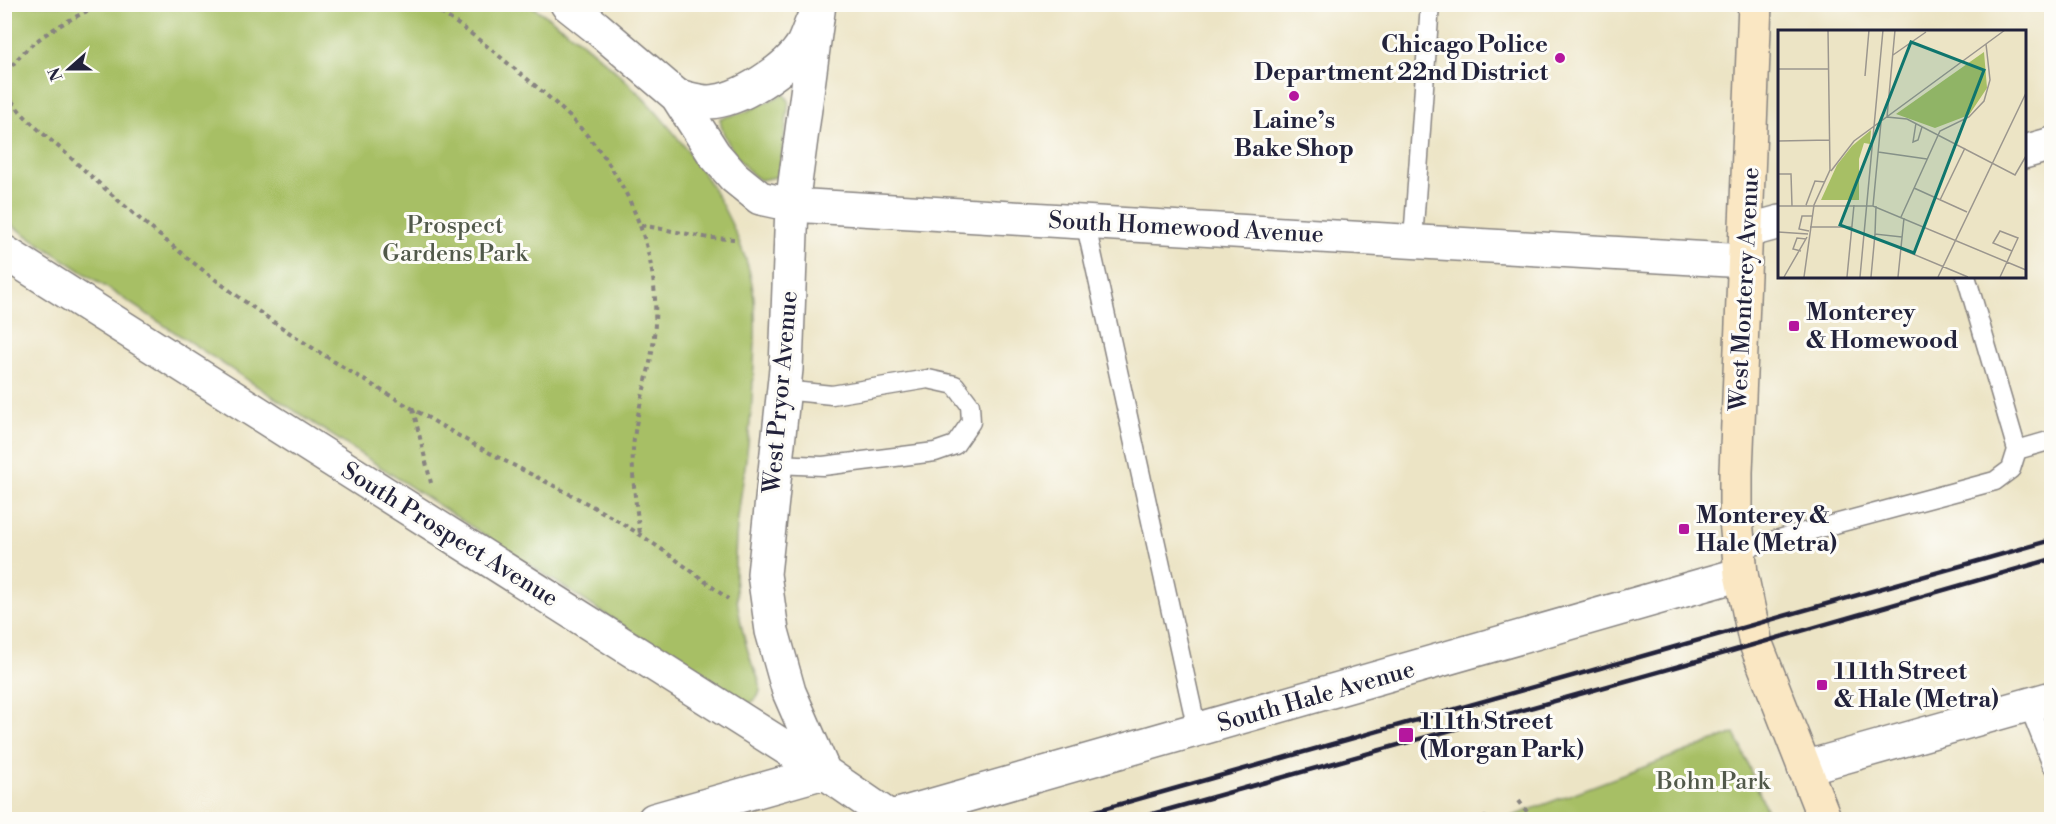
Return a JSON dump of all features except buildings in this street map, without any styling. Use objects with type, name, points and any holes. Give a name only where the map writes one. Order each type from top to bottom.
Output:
[{"type":"main road","name":"West Monterey Avenue","points":[[1755,4],[1736,472],[1739,562],[1756,644],[1825,819]]},
{"type":"street","name":"South Homewood Avenue","points":[[567,4],[677,96],[714,154],[734,177],[760,198],[792,205],[1413,240],[1746,246],[1778,223]]},
{"type":"street","name":"South Homewood Avenue","points":[[677,96],[709,102],[738,94],[765,81],[785,65],[802,45],[819,4]]},
{"type":"street","name":"West Pryor Avenue","points":[[819,4],[792,205],[786,369],[764,574],[772,631],[789,692],[824,771]]},
{"type":"street","points":[[2026,152],[2052,144]]},
{"type":"street","name":"South Prospect Avenue","points":[[4,252],[824,771],[893,818]]},
{"type":"street","name":"South Hale Avenue","points":[[893,818],[1197,730],[1739,562]]},
{"type":"street","points":[[1804,768],[2040,701]]},
{"type":"street","points":[[654,819],[824,771]]},
{"type":"lane","points":[[1413,240],[1430,4]]},
{"type":"lane","points":[[1085,221],[1197,730]]},
{"type":"lane","points":[[1739,562],[1995,481],[2011,469],[2017,450],[1967,278]]},
{"type":"lane","points":[[775,464],[823,466],[935,452],[956,445],[971,422],[970,405],[955,385],[928,379],[832,395],[783,390]]},
{"type":"lane","points":[[2017,450],[2052,440]]},
{"type":"lane","points":[[2040,701],[2052,765]]},
{"type":"path","points":[[104,4],[64,23],[37,41],[19,56],[7,74],[4,84],[6,92],[29,119],[101,186],[204,272],[268,318],[326,357],[475,445],[605,513],[640,534],[728,600]]},
{"type":"path","points":[[425,4],[494,52],[544,93],[584,131],[618,179],[641,225],[649,256],[654,295],[655,335],[634,441],[634,489],[640,534]]},
{"type":"path","points":[[641,225],[709,238],[734,239]]},
{"type":"path","points":[[412,408],[434,492]]},
{"type":"path","points":[[1520,801],[1533,819]]},
{"type":"green space","name":"Prospect Gardens Park","points":[[4,5],[530,5],[597,55],[629,84],[686,148],[710,184],[730,221],[750,272],[755,311],[754,373],[736,535],[735,566],[736,591],[742,628],[760,683],[757,698],[745,705],[736,700],[5,221]]},
{"type":"green space","points":[[784,94],[789,101],[781,163],[776,177],[760,180],[734,152],[724,135],[720,118],[745,112]]},
{"type":"green space","name":"Bohn Park","points":[[1735,733],[1770,819],[1505,819]]},
{"type":"railway","points":[[1064,820],[2052,540]]},
{"type":"railway","points":[[1131,820],[2052,559]]},
{"type":"place","name":"Chicago Police Department 22nd District","points":[[1560,58]]},
{"type":"place","name":"Laine’s Bake Shop","points":[[1294,96]]},
{"type":"place","name":"Monterey & Homewood","points":[[1794,326]]},
{"type":"place","name":"Monterey & Hale (Metra)","points":[[1684,529]]},
{"type":"place","name":"111th Street & Hale (Metra)","points":[[1822,685]]},
{"type":"place","name":"111th Street (Morgan Park)","points":[[1406,735]]}]
